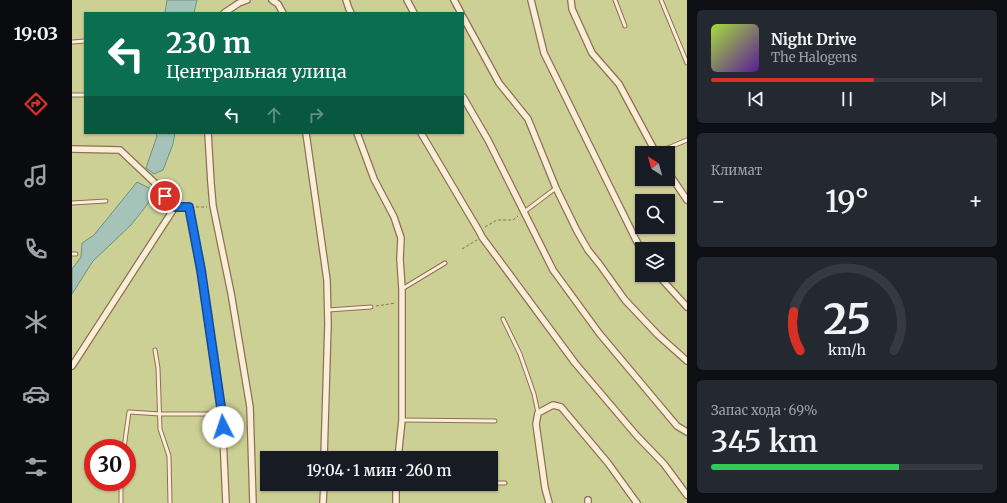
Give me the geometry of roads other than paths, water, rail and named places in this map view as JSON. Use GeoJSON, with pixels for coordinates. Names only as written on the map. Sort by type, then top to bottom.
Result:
{"type":"FeatureCollection","features":[{"type":"Feature","properties":{"kind":"street"},"geometry":{"type":"LineString","coordinates":[[225,12],[239,2],[247,0]]}},
{"type":"Feature","properties":{"kind":"street"},"geometry":{"type":"LineString","coordinates":[[272,0],[278,4],[282,12]]}},
{"type":"Feature","properties":{"kind":"street"},"geometry":{"type":"LineString","coordinates":[[346,0],[350,12]]}},
{"type":"Feature","properties":{"kind":"street"},"geometry":{"type":"LineString","coordinates":[[407,0],[413,12]]}},
{"type":"Feature","properties":{"kind":"street"},"geometry":{"type":"LineString","coordinates":[[454,0],[460,12]]}},
{"type":"Feature","properties":{"kind":"street"},"geometry":{"type":"LineString","coordinates":[[531,0],[544,53],[637,242]]}},
{"type":"Feature","properties":{"kind":"street"},"geometry":{"type":"LineString","coordinates":[[571,0],[572,8],[592,53],[619,84],[652,146]]}},
{"type":"Feature","properties":{"kind":"street"},"geometry":{"type":"LineString","coordinates":[[464,19],[499,83],[528,119],[556,188],[576,231],[588,250],[625,300],[658,335],[687,361]]}},
{"type":"Feature","properties":{"kind":"street"},"geometry":{"type":"LineString","coordinates":[[464,99],[488,140],[553,270],[599,333],[677,426],[687,432]]}},
{"type":"Feature","properties":{"kind":"street"},"geometry":{"type":"LineString","coordinates":[[208,134],[213,206],[231,293],[250,407],[253,503]]}},
{"type":"Feature","properties":{"kind":"street"},"geometry":{"type":"LineString","coordinates":[[306,134],[327,280],[328,324],[324,451]]}},
{"type":"Feature","properties":{"kind":"street"},"geometry":{"type":"LineString","coordinates":[[357,134],[374,179],[394,217],[401,238],[402,420],[399,451]]}},
{"type":"Feature","properties":{"kind":"street"},"geometry":{"type":"LineString","coordinates":[[423,134],[482,237],[575,363],[637,436],[664,464],[687,495]]}},
{"type":"Feature","properties":{"kind":"street"},"geometry":{"type":"LineString","coordinates":[[72,149],[120,150],[156,184],[175,207]]}},
{"type":"Feature","properties":{"kind":"street"},"geometry":{"type":"LineString","coordinates":[[675,182],[687,200]]}},
{"type":"Feature","properties":{"kind":"street"},"geometry":{"type":"LineString","coordinates":[[175,207],[189,207],[201,270],[222,414],[226,503]]}},
{"type":"Feature","properties":{"kind":"street"},"geometry":{"type":"LineString","coordinates":[[72,366],[175,207]]}},
{"type":"Feature","properties":{"kind":"street"},"geometry":{"type":"LineString","coordinates":[[664,282],[687,307]]}},
{"type":"Feature","properties":{"kind":"street"},"geometry":{"type":"LineString","coordinates":[[550,503],[546,488],[536,424],[538,413],[553,405],[561,407],[608,463],[637,503]]}},
{"type":"Feature","properties":{"kind":"street"},"geometry":{"type":"LineString","coordinates":[[323,503],[324,491]]}},
{"type":"Feature","properties":{"kind":"street"},"geometry":{"type":"LineString","coordinates":[[395,491],[396,503]]}},
{"type":"Feature","properties":{"kind":"lane"},"geometry":{"type":"LineString","coordinates":[[615,0],[626,26]]}},
{"type":"Feature","properties":{"kind":"lane"},"geometry":{"type":"LineString","coordinates":[[661,0],[687,64]]}},
{"type":"Feature","properties":{"kind":"lane"},"geometry":{"type":"LineString","coordinates":[[72,42],[84,41]]}},
{"type":"Feature","properties":{"kind":"lane"},"geometry":{"type":"LineString","coordinates":[[72,95],[84,95]]}},
{"type":"Feature","properties":{"kind":"lane"},"geometry":{"type":"LineString","coordinates":[[673,146],[687,140]]}},
{"type":"Feature","properties":{"kind":"lane"},"geometry":{"type":"LineString","coordinates":[[524,212],[556,188]]}},
{"type":"Feature","properties":{"kind":"lane"},"geometry":{"type":"LineString","coordinates":[[72,203],[106,202]]}},
{"type":"Feature","properties":{"kind":"lane"},"geometry":{"type":"LineString","coordinates":[[402,289],[445,263]]}},
{"type":"Feature","properties":{"kind":"lane"},"geometry":{"type":"LineString","coordinates":[[328,310],[371,307]]}},
{"type":"Feature","properties":{"kind":"lane"},"geometry":{"type":"LineString","coordinates":[[503,319],[520,354],[534,394],[538,413]]}},
{"type":"Feature","properties":{"kind":"lane"},"geometry":{"type":"LineString","coordinates":[[155,350],[158,368],[160,429],[169,456],[170,503]]}},
{"type":"Feature","properties":{"kind":"lane"},"geometry":{"type":"LineString","coordinates":[[125,439],[129,412],[160,414],[222,414]]}},
{"type":"Feature","properties":{"kind":"lane"},"geometry":{"type":"LineString","coordinates":[[402,420],[495,421]]}},
{"type":"Feature","properties":{"kind":"lane"},"geometry":{"type":"LineString","coordinates":[[498,482],[505,482]]}},
{"type":"Feature","properties":{"kind":"lane"},"geometry":{"type":"LineString","coordinates":[[121,491],[121,503]]}},
{"type":"Feature","properties":{"kind":"water"},"geometry":{"type":"Polygon","coordinates":[[[167,0],[197,0],[194,12],[165,12],[167,0]]]}},
{"type":"Feature","properties":{"kind":"water"},"geometry":{"type":"Polygon","coordinates":[[[156,134],[175,134],[173,144],[163,170],[154,174],[146,168],[157,136],[156,134]]]}},
{"type":"Feature","properties":{"kind":"water"},"geometry":{"type":"Polygon","coordinates":[[[137,182],[157,192],[131,225],[93,261],[72,294],[72,269],[81,257],[82,243],[94,235],[137,182]]]}}]}
